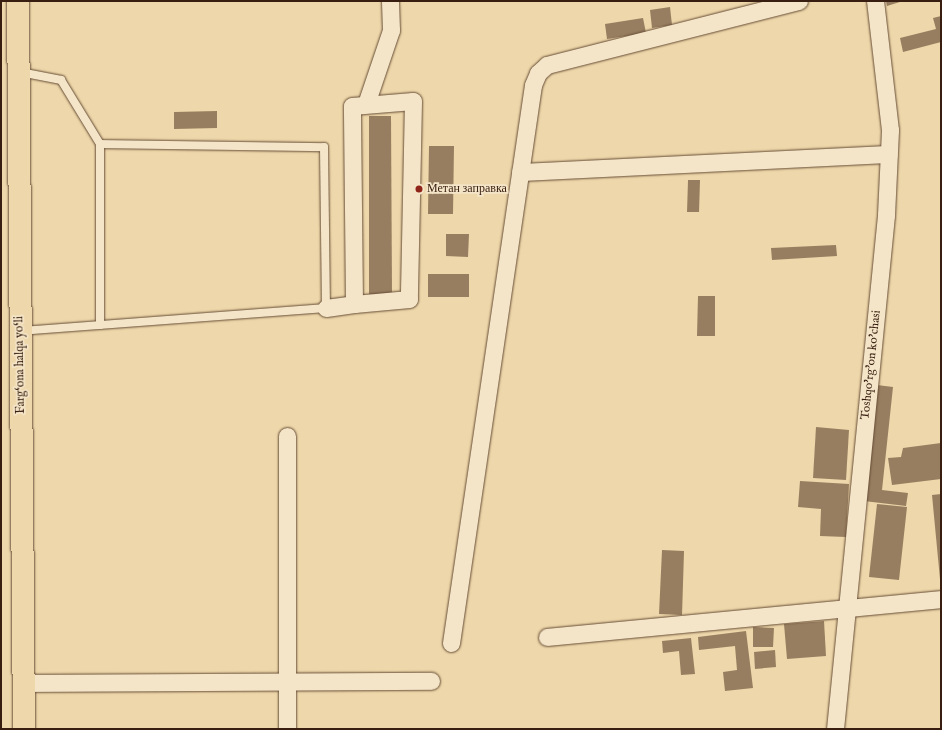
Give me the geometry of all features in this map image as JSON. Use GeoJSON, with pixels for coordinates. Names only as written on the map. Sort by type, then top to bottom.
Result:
{"type":"FeatureCollection","features":[{"type":"Feature","properties":{"kind":"highway","name":"Farg‘ona halqa yo‘li"},"geometry":{"type":"LineString","coordinates":[[18,1],[24,729]]}},
{"type":"Feature","properties":{"kind":"street"},"geometry":{"type":"LineString","coordinates":[[366,104],[391,30],[390,1]]}},
{"type":"Feature","properties":{"kind":"street"},"geometry":{"type":"LineString","coordinates":[[451,643],[533,85],[538,73],[547,65],[799,1]]}},
{"type":"Feature","properties":{"kind":"street","name":"Toshqo'rg'on ko'chasi"},"geometry":{"type":"LineString","coordinates":[[835,729],[889,154],[890,130],[875,1]]}},
{"type":"Feature","properties":{"kind":"street"},"geometry":{"type":"LineString","coordinates":[[326,308],[409,299],[413,101],[352,106],[354,304]]}},
{"type":"Feature","properties":{"kind":"street"},"geometry":{"type":"LineString","coordinates":[[520,172],[889,154]]}},
{"type":"Feature","properties":{"kind":"street"},"geometry":{"type":"LineString","coordinates":[[287,436],[287,729]]}},
{"type":"Feature","properties":{"kind":"street"},"geometry":{"type":"LineString","coordinates":[[547,637],[941,599]]}},
{"type":"Feature","properties":{"kind":"street"},"geometry":{"type":"LineString","coordinates":[[24,683],[431,681]]}},
{"type":"Feature","properties":{"kind":"lane"},"geometry":{"type":"LineString","coordinates":[[18,72],[61,80],[100,144],[100,326]]}},
{"type":"Feature","properties":{"kind":"lane"},"geometry":{"type":"LineString","coordinates":[[20,332],[326,308],[324,147],[100,144]]}},
{"type":"Feature","properties":{"kind":"building"},"geometry":{"type":"Polygon","coordinates":[[[886,1],[903,1],[887,6],[886,1]]]}},
{"type":"Feature","properties":{"kind":"building"},"geometry":{"type":"Polygon","coordinates":[[[670,7],[672,25],[652,28],[650,10],[670,7]]]}},
{"type":"Feature","properties":{"kind":"building"},"geometry":{"type":"Polygon","coordinates":[[[941,16],[941,42],[903,52],[900,38],[936,29],[933,18],[941,16]]]}},
{"type":"Feature","properties":{"kind":"building"},"geometry":{"type":"Polygon","coordinates":[[[643,18],[646,33],[607,39],[605,24],[643,18]]]}},
{"type":"Feature","properties":{"kind":"building"},"geometry":{"type":"Polygon","coordinates":[[[217,111],[217,128],[174,129],[174,112],[217,111]]]}},
{"type":"Feature","properties":{"kind":"building"},"geometry":{"type":"Polygon","coordinates":[[[369,116],[391,116],[392,294],[369,294],[369,116]]]}},
{"type":"Feature","properties":{"kind":"building"},"geometry":{"type":"Polygon","coordinates":[[[429,146],[454,146],[453,214],[428,214],[429,146]]]}},
{"type":"Feature","properties":{"kind":"building"},"geometry":{"type":"Polygon","coordinates":[[[688,180],[700,180],[699,212],[687,212],[688,180]]]}},
{"type":"Feature","properties":{"kind":"building"},"geometry":{"type":"Polygon","coordinates":[[[446,234],[469,234],[468,257],[446,256],[446,234]]]}},
{"type":"Feature","properties":{"kind":"building"},"geometry":{"type":"Polygon","coordinates":[[[836,245],[837,256],[772,260],[771,248],[836,245]]]}},
{"type":"Feature","properties":{"kind":"building"},"geometry":{"type":"Polygon","coordinates":[[[428,274],[469,274],[469,297],[428,297],[428,274]]]}},
{"type":"Feature","properties":{"kind":"building"},"geometry":{"type":"Polygon","coordinates":[[[698,296],[715,296],[715,336],[697,336],[698,296]]]}},
{"type":"Feature","properties":{"kind":"building"},"geometry":{"type":"Polygon","coordinates":[[[877,385],[893,387],[882,490],[908,493],[906,506],[864,501],[877,385]]]}},
{"type":"Feature","properties":{"kind":"building"},"geometry":{"type":"Polygon","coordinates":[[[816,427],[849,430],[846,480],[813,478],[816,427]]]}},
{"type":"Feature","properties":{"kind":"building"},"geometry":{"type":"Polygon","coordinates":[[[941,443],[941,479],[892,485],[888,458],[901,457],[903,448],[941,443]]]}},
{"type":"Feature","properties":{"kind":"building"},"geometry":{"type":"Polygon","coordinates":[[[800,481],[849,484],[846,537],[820,536],[821,509],[798,507],[800,481]]]}},
{"type":"Feature","properties":{"kind":"building"},"geometry":{"type":"Polygon","coordinates":[[[941,494],[941,579],[940,579],[932,495],[941,494]]]}},
{"type":"Feature","properties":{"kind":"building"},"geometry":{"type":"Polygon","coordinates":[[[877,504],[907,507],[899,580],[869,577],[877,504]]]}},
{"type":"Feature","properties":{"kind":"building"},"geometry":{"type":"Polygon","coordinates":[[[662,550],[684,551],[682,615],[659,614],[662,550]]]}},
{"type":"Feature","properties":{"kind":"building"},"geometry":{"type":"Polygon","coordinates":[[[824,621],[826,656],[787,659],[784,624],[824,621]]]}},
{"type":"Feature","properties":{"kind":"building"},"geometry":{"type":"Polygon","coordinates":[[[753,627],[774,628],[773,647],[753,647],[753,627]]]}},
{"type":"Feature","properties":{"kind":"building"},"geometry":{"type":"Polygon","coordinates":[[[746,631],[753,688],[725,691],[723,672],[737,670],[735,646],[699,650],[698,637],[746,631]]]}},
{"type":"Feature","properties":{"kind":"building"},"geometry":{"type":"Polygon","coordinates":[[[691,638],[695,674],[681,675],[679,651],[663,653],[662,641],[691,638]]]}},
{"type":"Feature","properties":{"kind":"building"},"geometry":{"type":"Polygon","coordinates":[[[775,650],[776,667],[755,669],[754,652],[775,650]]]}},
{"type":"Feature","properties":{"kind":"place","name":"Метан заправка"},"geometry":{"type":"Point","coordinates":[419,189]}}]}
